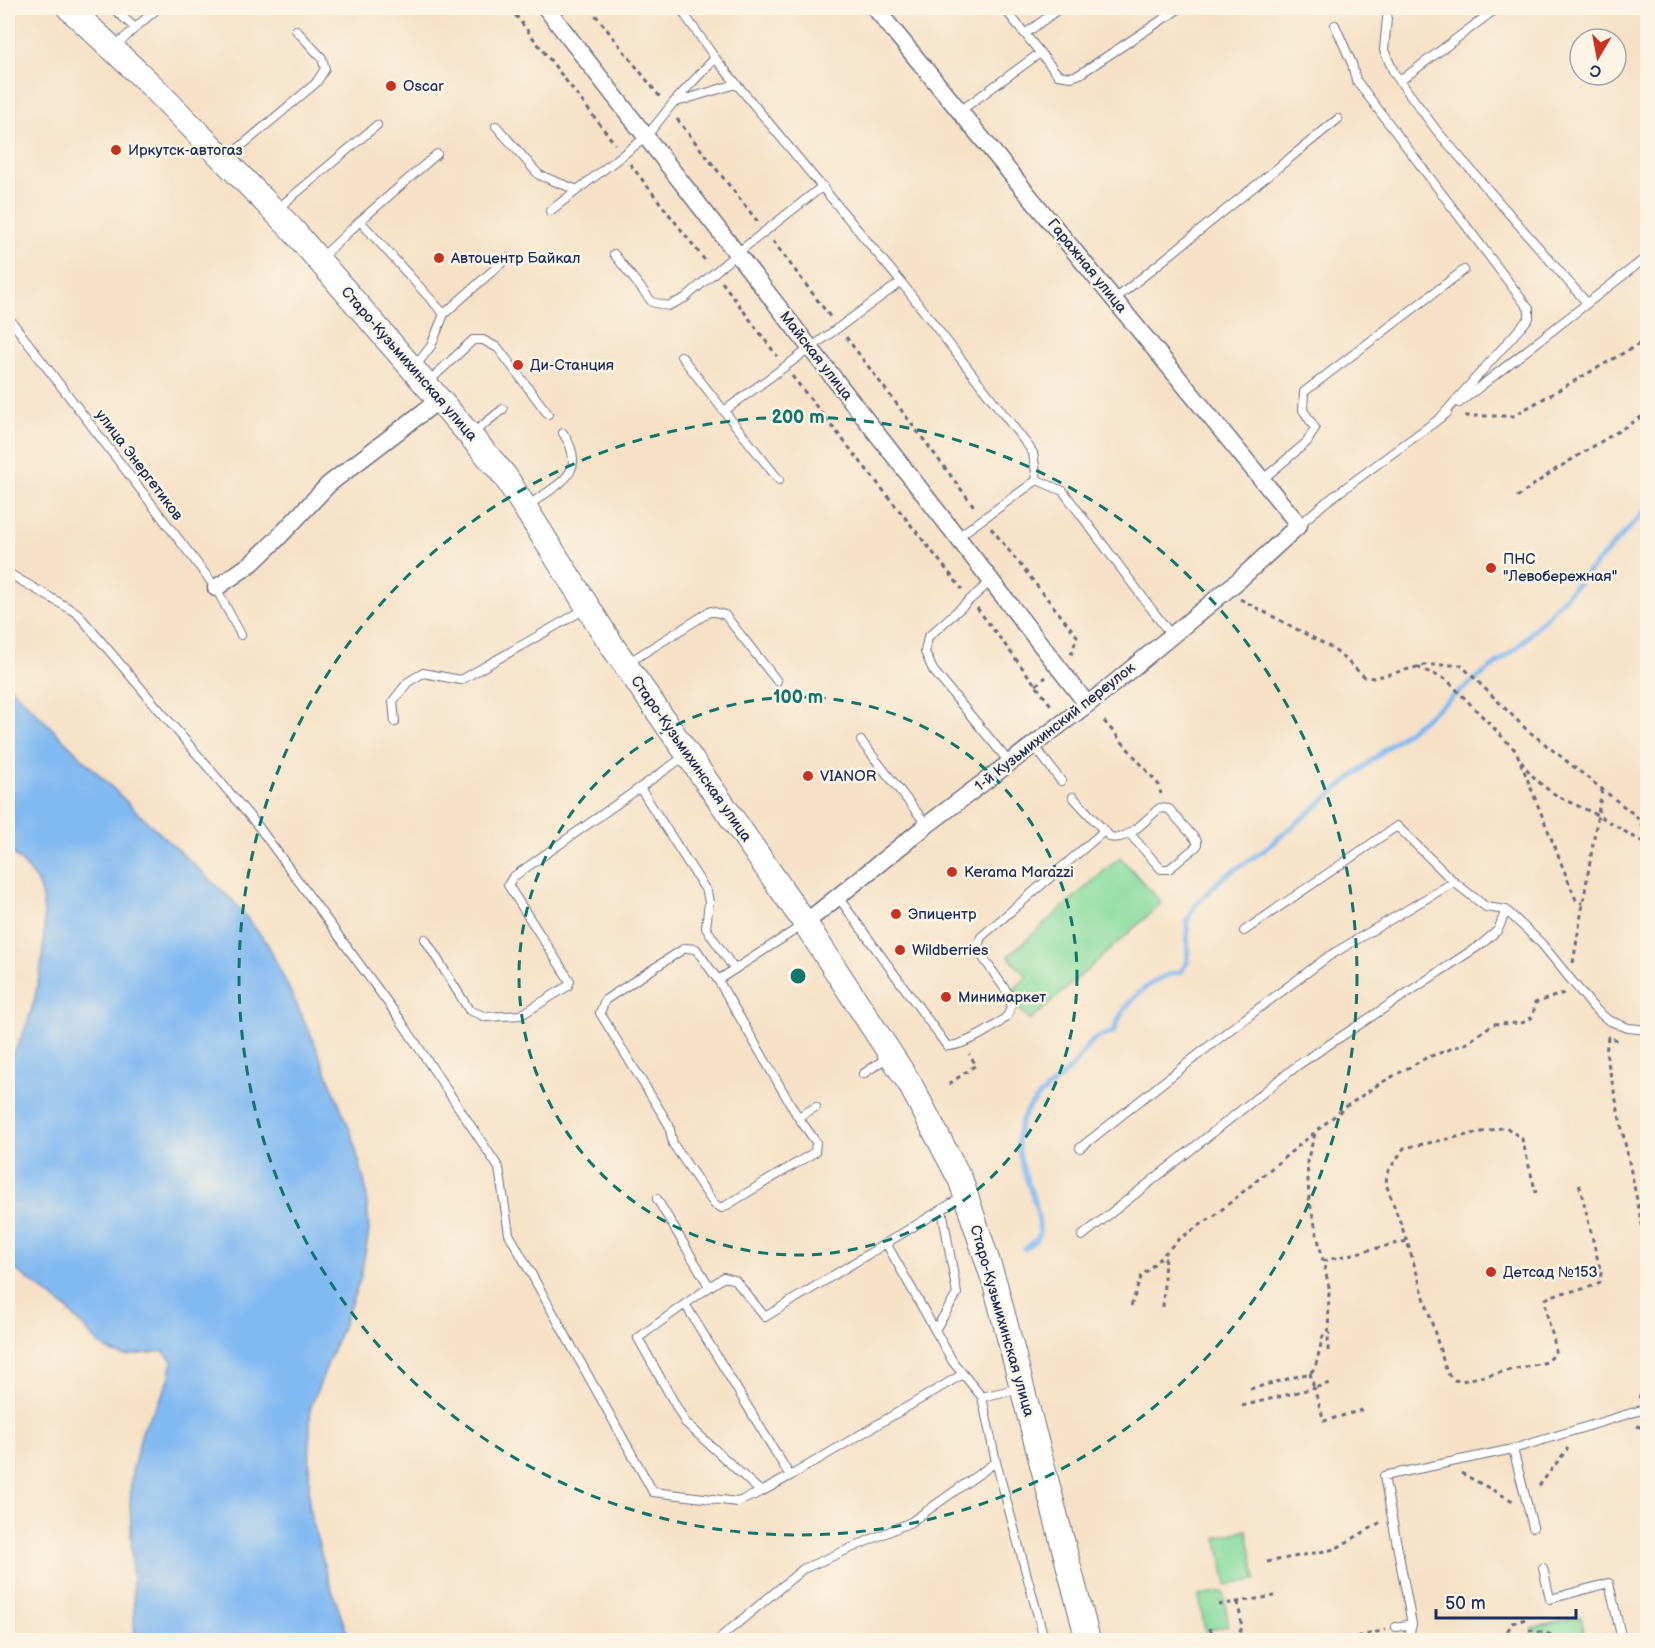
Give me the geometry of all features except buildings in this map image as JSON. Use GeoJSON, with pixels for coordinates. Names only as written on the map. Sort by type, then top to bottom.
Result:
{"type":"FeatureCollection","features":[{"type":"Feature","properties":{"kind":"main road","name":"Старо-Кузьмихинская улица"},"geometry":{"type":"LineString","coordinates":[[69,8],[275,211],[505,476],[588,608],[806,923],[915,1093],[965,1195],[994,1284],[1088,1641]]}},
{"type":"Feature","properties":{"kind":"street","name":"Майская улица"},"geometry":{"type":"LineString","coordinates":[[546,8],[1087,704]]}},
{"type":"Feature","properties":{"kind":"street","name":"Гаражная улица"},"geometry":{"type":"LineString","coordinates":[[875,8],[1299,525]]}},
{"type":"Feature","properties":{"kind":"street"},"geometry":{"type":"LineString","coordinates":[[216,588],[252,563],[275,541],[426,384]]}},
{"type":"Feature","properties":{"kind":"street","name":"1-й Кузьмихинский переулок"},"geometry":{"type":"LineString","coordinates":[[806,923],[927,825],[1087,704],[1239,580],[1299,525]]}},
{"type":"Feature","properties":{"kind":"lane"},"geometry":{"type":"LineString","coordinates":[[113,8],[135,28]]}},
{"type":"Feature","properties":{"kind":"lane"},"geometry":{"type":"LineString","coordinates":[[113,49],[158,8]]}},
{"type":"Feature","properties":{"kind":"lane"},"geometry":{"type":"LineString","coordinates":[[680,8],[715,58],[901,282],[1034,453],[1037,480]]}},
{"type":"Feature","properties":{"kind":"lane"},"geometry":{"type":"LineString","coordinates":[[1009,8],[1009,14],[1058,75],[1071,77],[1080,74],[1180,8]]}},
{"type":"Feature","properties":{"kind":"lane"},"geometry":{"type":"LineString","coordinates":[[1025,34],[1060,8]]}},
{"type":"Feature","properties":{"kind":"lane"},"geometry":{"type":"LineString","coordinates":[[1388,8],[1384,50],[1400,81],[1437,131],[1587,303]]}},
{"type":"Feature","properties":{"kind":"lane"},"geometry":{"type":"LineString","coordinates":[[1400,81],[1497,8]]}},
{"type":"Feature","properties":{"kind":"lane"},"geometry":{"type":"LineString","coordinates":[[1335,25],[1352,64],[1356,80],[1529,309],[1529,318],[1442,416]]}},
{"type":"Feature","properties":{"kind":"lane"},"geometry":{"type":"LineString","coordinates":[[224,160],[316,83],[325,69],[322,58],[296,30]]}},
{"type":"Feature","properties":{"kind":"lane"},"geometry":{"type":"LineString","coordinates":[[960,111],[1040,53]]}},
{"type":"Feature","properties":{"kind":"lane"},"geometry":{"type":"LineString","coordinates":[[550,211],[646,137],[673,103],[715,58]]}},
{"type":"Feature","properties":{"kind":"lane"},"geometry":{"type":"LineString","coordinates":[[673,103],[736,84]]}},
{"type":"Feature","properties":{"kind":"lane"},"geometry":{"type":"LineString","coordinates":[[1114,300],[1338,119]]}},
{"type":"Feature","properties":{"kind":"lane"},"geometry":{"type":"LineString","coordinates":[[275,211],[377,125]]}},
{"type":"Feature","properties":{"kind":"lane"},"geometry":{"type":"LineString","coordinates":[[496,126],[539,175],[577,190]]}},
{"type":"Feature","properties":{"kind":"lane"},"geometry":{"type":"LineString","coordinates":[[319,260],[437,154]]}},
{"type":"Feature","properties":{"kind":"lane"},"geometry":{"type":"LineString","coordinates":[[614,254],[652,302],[668,306],[685,298],[736,254],[823,186]]}},
{"type":"Feature","properties":{"kind":"lane"},"geometry":{"type":"LineString","coordinates":[[360,221],[444,314]]}},
{"type":"Feature","properties":{"kind":"lane"},"geometry":{"type":"LineString","coordinates":[[1299,525],[1647,256]]}},
{"type":"Feature","properties":{"kind":"lane"},"geometry":{"type":"LineString","coordinates":[[426,384],[431,346],[444,314],[507,258]]}},
{"type":"Feature","properties":{"kind":"lane"},"geometry":{"type":"LineString","coordinates":[[1262,480],[1306,442],[1315,428],[1303,410],[1304,392],[1464,270]]}},
{"type":"Feature","properties":{"kind":"lane"},"geometry":{"type":"LineString","coordinates":[[724,411],[809,347],[832,335],[901,282]]}},
{"type":"Feature","properties":{"kind":"lane","name":"улица Энергетиков"},"geometry":{"type":"LineString","coordinates":[[8,317],[216,588],[241,635]]}},
{"type":"Feature","properties":{"kind":"lane"},"geometry":{"type":"LineString","coordinates":[[426,384],[473,340],[483,340],[498,348],[526,391],[548,414]]}},
{"type":"Feature","properties":{"kind":"lane"},"geometry":{"type":"LineString","coordinates":[[681,356],[779,480]]}},
{"type":"Feature","properties":{"kind":"lane"},"geometry":{"type":"LineString","coordinates":[[470,435],[503,409]]}},
{"type":"Feature","properties":{"kind":"lane"},"geometry":{"type":"LineString","coordinates":[[525,508],[568,475],[574,466],[575,457],[562,433]]}},
{"type":"Feature","properties":{"kind":"lane"},"geometry":{"type":"LineString","coordinates":[[958,536],[1037,480]]}},
{"type":"Feature","properties":{"kind":"lane"},"geometry":{"type":"LineString","coordinates":[[1037,480],[1063,491],[1172,635]]}},
{"type":"Feature","properties":{"kind":"lane"},"geometry":{"type":"LineString","coordinates":[[8,573],[77,613],[258,826],[399,1018],[499,1168],[509,1234],[653,1492],[738,1502],[790,1476],[963,1374]]}},
{"type":"Feature","properties":{"kind":"lane"},"geometry":{"type":"LineString","coordinates":[[992,581],[928,637],[925,652],[933,670],[1009,762]]}},
{"type":"Feature","properties":{"kind":"lane"},"geometry":{"type":"LineString","coordinates":[[395,722],[393,701],[408,682],[423,674],[461,680],[588,608]]}},
{"type":"Feature","properties":{"kind":"lane"},"geometry":{"type":"LineString","coordinates":[[626,665],[711,611],[725,615],[777,681]]}},
{"type":"Feature","properties":{"kind":"lane"},"geometry":{"type":"LineString","coordinates":[[861,741],[927,825]]}},
{"type":"Feature","properties":{"kind":"lane"},"geometry":{"type":"LineString","coordinates":[[1033,744],[1061,782]]}},
{"type":"Feature","properties":{"kind":"lane"},"geometry":{"type":"LineString","coordinates":[[424,939],[469,1010],[486,1017],[521,1015],[568,986],[570,981],[508,885],[513,877],[688,754]]}},
{"type":"Feature","properties":{"kind":"lane"},"geometry":{"type":"LineString","coordinates":[[640,788],[707,892],[709,902],[706,928],[734,969]]}},
{"type":"Feature","properties":{"kind":"lane"},"geometry":{"type":"LineString","coordinates":[[1073,796],[1110,837],[1117,839],[1130,834],[1160,808],[1169,809],[1197,841],[1197,846],[1169,869],[1161,869],[1130,834]]}},
{"type":"Feature","properties":{"kind":"lane"},"geometry":{"type":"LineString","coordinates":[[1245,931],[1396,826],[1454,882],[1486,907],[1506,910],[1540,943],[1577,988],[1608,1020],[1628,1028],[1647,1030]]}},
{"type":"Feature","properties":{"kind":"lane"},"geometry":{"type":"LineString","coordinates":[[838,897],[947,1046],[958,1047],[1006,1017],[1011,1008],[1012,999],[977,949],[981,937],[1104,831]]}},
{"type":"Feature","properties":{"kind":"lane"},"geometry":{"type":"LineString","coordinates":[[1080,1148],[1329,956],[1454,882]]}},
{"type":"Feature","properties":{"kind":"lane"},"geometry":{"type":"LineString","coordinates":[[1082,1236],[1299,1065],[1483,943],[1498,930],[1506,910]]}},
{"type":"Feature","properties":{"kind":"lane"},"geometry":{"type":"LineString","coordinates":[[718,980],[806,923]]}},
{"type":"Feature","properties":{"kind":"lane"},"geometry":{"type":"LineString","coordinates":[[685,948],[696,949],[718,980],[798,1117],[816,1142],[815,1152],[722,1208],[714,1204],[673,1144],[669,1125],[600,1013],[605,1000],[685,948]]}},
{"type":"Feature","properties":{"kind":"lane"},"geometry":{"type":"LineString","coordinates":[[863,1074],[891,1055]]}},
{"type":"Feature","properties":{"kind":"lane"},"geometry":{"type":"LineString","coordinates":[[798,1117],[816,1107]]}},
{"type":"Feature","properties":{"kind":"lane"},"geometry":{"type":"LineString","coordinates":[[761,1492],[685,1422],[638,1338],[724,1277],[735,1280],[765,1317],[965,1195]]}},
{"type":"Feature","properties":{"kind":"lane"},"geometry":{"type":"LineString","coordinates":[[657,1199],[709,1286]]}},
{"type":"Feature","properties":{"kind":"lane"},"geometry":{"type":"LineString","coordinates":[[935,1330],[957,1294],[942,1209]]}},
{"type":"Feature","properties":{"kind":"lane"},"geometry":{"type":"LineString","coordinates":[[886,1242],[935,1330],[963,1374],[982,1397],[996,1462],[1042,1631]]}},
{"type":"Feature","properties":{"kind":"lane"},"geometry":{"type":"LineString","coordinates":[[685,1304],[790,1476]]}},
{"type":"Feature","properties":{"kind":"lane"},"geometry":{"type":"LineString","coordinates":[[982,1397],[1020,1388]]}},
{"type":"Feature","properties":{"kind":"lane"},"geometry":{"type":"LineString","coordinates":[[1408,1641],[1412,1624],[1384,1476],[1513,1449],[1647,1408]]}},
{"type":"Feature","properties":{"kind":"lane"},"geometry":{"type":"LineString","coordinates":[[1513,1449],[1533,1527]]}},
{"type":"Feature","properties":{"kind":"lane"},"geometry":{"type":"LineString","coordinates":[[723,1641],[722,1636],[803,1569],[911,1522],[996,1462]]}},
{"type":"Feature","properties":{"kind":"lane"},"geometry":{"type":"LineString","coordinates":[[1543,1568],[1550,1599],[1609,1583],[1622,1641]]}},
{"type":"Feature","properties":{"kind":"lane"},"geometry":{"type":"LineString","coordinates":[[1396,1627],[1412,1624]]}},
{"type":"Feature","properties":{"kind":"path"},"geometry":{"type":"LineString","coordinates":[[1442,416],[1513,416],[1647,339]]}},
{"type":"Feature","properties":{"kind":"path"},"geometry":{"type":"LineString","coordinates":[[1517,497],[1553,471],[1647,413]]}},
{"type":"Feature","properties":{"kind":"path"},"geometry":{"type":"LineString","coordinates":[[1235,597],[1332,648],[1365,677],[1374,678],[1417,667],[1461,665],[1526,729],[1636,816],[1647,835]]}},
{"type":"Feature","properties":{"kind":"path"},"geometry":{"type":"LineString","coordinates":[[1417,667],[1450,684],[1516,751],[1576,900],[1583,904]]}},
{"type":"Feature","properties":{"kind":"path"},"geometry":{"type":"LineString","coordinates":[[1104,720],[1159,785],[1160,808]]}},
{"type":"Feature","properties":{"kind":"path"},"geometry":{"type":"LineString","coordinates":[[1518,757],[1534,779],[1557,797],[1598,816],[1647,844]]}},
{"type":"Feature","properties":{"kind":"path"},"geometry":{"type":"LineString","coordinates":[[1572,968],[1602,790]]}},
{"type":"Feature","properties":{"kind":"path"},"geometry":{"type":"LineString","coordinates":[[1131,1306],[1141,1277],[1165,1253],[1344,1108],[1379,1084],[1426,1058],[1467,1043],[1493,1024],[1522,1023],[1533,1017],[1535,1003],[1577,988]]}},
{"type":"Feature","properties":{"kind":"path"},"geometry":{"type":"LineString","coordinates":[[1626,1042],[1608,1037],[1606,1053],[1647,1252]]}},
{"type":"Feature","properties":{"kind":"path"},"geometry":{"type":"LineString","coordinates":[[949,1084],[976,1065]]}},
{"type":"Feature","properties":{"kind":"path"},"geometry":{"type":"LineString","coordinates":[[1536,1193],[1522,1139],[1506,1127],[1404,1148],[1386,1173],[1386,1184],[1407,1240],[1447,1373],[1454,1380],[1462,1381],[1547,1362],[1555,1354],[1556,1345],[1545,1311],[1546,1299],[1552,1295],[1590,1288],[1600,1282],[1601,1273],[1578,1183]]}},
{"type":"Feature","properties":{"kind":"path"},"geometry":{"type":"LineString","coordinates":[[1316,1132],[1307,1161],[1309,1199],[1329,1287],[1328,1354]]}},
{"type":"Feature","properties":{"kind":"path"},"geometry":{"type":"LineString","coordinates":[[1323,1260],[1407,1240]]}},
{"type":"Feature","properties":{"kind":"path"},"geometry":{"type":"LineString","coordinates":[[1163,1307],[1165,1253]]}},
{"type":"Feature","properties":{"kind":"path"},"geometry":{"type":"LineString","coordinates":[[1250,1389],[1310,1373],[1315,1368],[1323,1336],[1330,1332]]}},
{"type":"Feature","properties":{"kind":"path"},"geometry":{"type":"LineString","coordinates":[[1310,1373],[1324,1421],[1362,1410]]}},
{"type":"Feature","properties":{"kind":"path"},"geometry":{"type":"LineString","coordinates":[[1242,1406],[1333,1382]]}},
{"type":"Feature","properties":{"kind":"path"},"geometry":{"type":"LineString","coordinates":[[1539,1486],[1578,1430]]}},
{"type":"Feature","properties":{"kind":"path"},"geometry":{"type":"LineString","coordinates":[[1442,1463],[1528,1508]]}},
{"type":"Feature","properties":{"kind":"path"},"geometry":{"type":"LineString","coordinates":[[1267,1562],[1335,1549],[1390,1516]]}},
{"type":"Feature","properties":{"kind":"path"},"geometry":{"type":"LineString","coordinates":[[1218,1605],[1275,1596]]}},
{"type":"Feature","properties":{"kind":"path"},"geometry":{"type":"LineString","coordinates":[[1235,1641],[1242,1628],[1238,1602]]}},
{"type":"Feature","properties":{"kind":"path"},"geometry":{"type":"LineString","coordinates":[[1508,1641],[1508,1630],[1512,1623],[1526,1619]]}},
{"type":"Feature","properties":{"kind":"path"},"geometry":{"type":"LineString","coordinates":[[1350,1639],[1396,1627]]}},
{"type":"Feature","properties":{"kind":"path"},"geometry":{"type":"LineString","coordinates":[[1210,1628],[1214,1641]]}},
{"type":"Feature","properties":{"kind":"path"},"geometry":{"type":"LineString","coordinates":[[1529,1630],[1554,1635]]}},
{"type":"Feature","properties":{"kind":"green space"},"geometry":{"type":"Polygon","coordinates":[[[1120,857],[1162,903],[1030,1021],[1018,1008],[1025,1001],[1014,989],[1027,977],[1008,956],[1120,857]]]}},
{"type":"Feature","properties":{"kind":"green space"},"geometry":{"type":"Polygon","coordinates":[[[1247,1530],[1256,1580],[1227,1585],[1217,1537],[1247,1530]]]}},
{"type":"Feature","properties":{"kind":"green space"},"geometry":{"type":"Polygon","coordinates":[[[1223,1592],[1229,1626],[1205,1631],[1199,1596],[1223,1592]]]}},
{"type":"Feature","properties":{"kind":"green space"},"geometry":{"type":"Polygon","coordinates":[[[1581,1617],[1586,1640],[1535,1640],[1532,1628],[1581,1617]]]}},
{"type":"Feature","properties":{"kind":"water"},"geometry":{"type":"Polygon","coordinates":[[[8,685],[136,811],[233,901],[267,943],[312,1037],[352,1135],[366,1188],[369,1232],[360,1280],[310,1409],[309,1508],[327,1576],[346,1630],[353,1640],[135,1640],[130,1502],[132,1472],[143,1428],[163,1394],[170,1376],[172,1360],[163,1351],[125,1356],[114,1353],[99,1344],[66,1308],[8,1264],[8,1060],[18,1045],[34,1002],[43,951],[44,927],[39,887],[33,876],[8,848],[8,685]]]}},
{"type":"Feature","properties":{"kind":"waterway"},"geometry":{"type":"LineString","coordinates":[[1025,1249],[1039,1237],[1039,1222],[1019,1149],[1018,1135],[1022,1120],[1031,1105],[1077,1062],[1087,1046],[1096,1039],[1114,1032],[1123,1012],[1139,993],[1160,979],[1181,972],[1188,961],[1187,922],[1195,906],[1222,878],[1263,851],[1395,741],[1517,648],[1648,508]]}},
{"type":"Feature","properties":{"kind":"place","name":"Oscar"},"geometry":{"type":"Point","coordinates":[391,86]}},
{"type":"Feature","properties":{"kind":"place","name":"Иркутск-автогаз"},"geometry":{"type":"Point","coordinates":[116,150]}},
{"type":"Feature","properties":{"kind":"place","name":"Автоцентр Байкал"},"geometry":{"type":"Point","coordinates":[439,258]}},
{"type":"Feature","properties":{"kind":"place","name":"Ди-Станция"},"geometry":{"type":"Point","coordinates":[518,365]}},
{"type":"Feature","properties":{"kind":"place","name":"ПНС \"Левобережная\""},"geometry":{"type":"Point","coordinates":[1491,568]}},
{"type":"Feature","properties":{"kind":"place","name":"VIANOR"},"geometry":{"type":"Point","coordinates":[808,776]}},
{"type":"Feature","properties":{"kind":"place","name":"Kerama Marazzi"},"geometry":{"type":"Point","coordinates":[952,872]}},
{"type":"Feature","properties":{"kind":"place","name":"Эпицентр"},"geometry":{"type":"Point","coordinates":[896,914]}},
{"type":"Feature","properties":{"kind":"place","name":"Wildberries"},"geometry":{"type":"Point","coordinates":[900,950]}},
{"type":"Feature","properties":{"kind":"place","name":"Минимаркет"},"geometry":{"type":"Point","coordinates":[946,997]}},
{"type":"Feature","properties":{"kind":"place","name":"Детсад №153"},"geometry":{"type":"Point","coordinates":[1491,1272]}}]}
